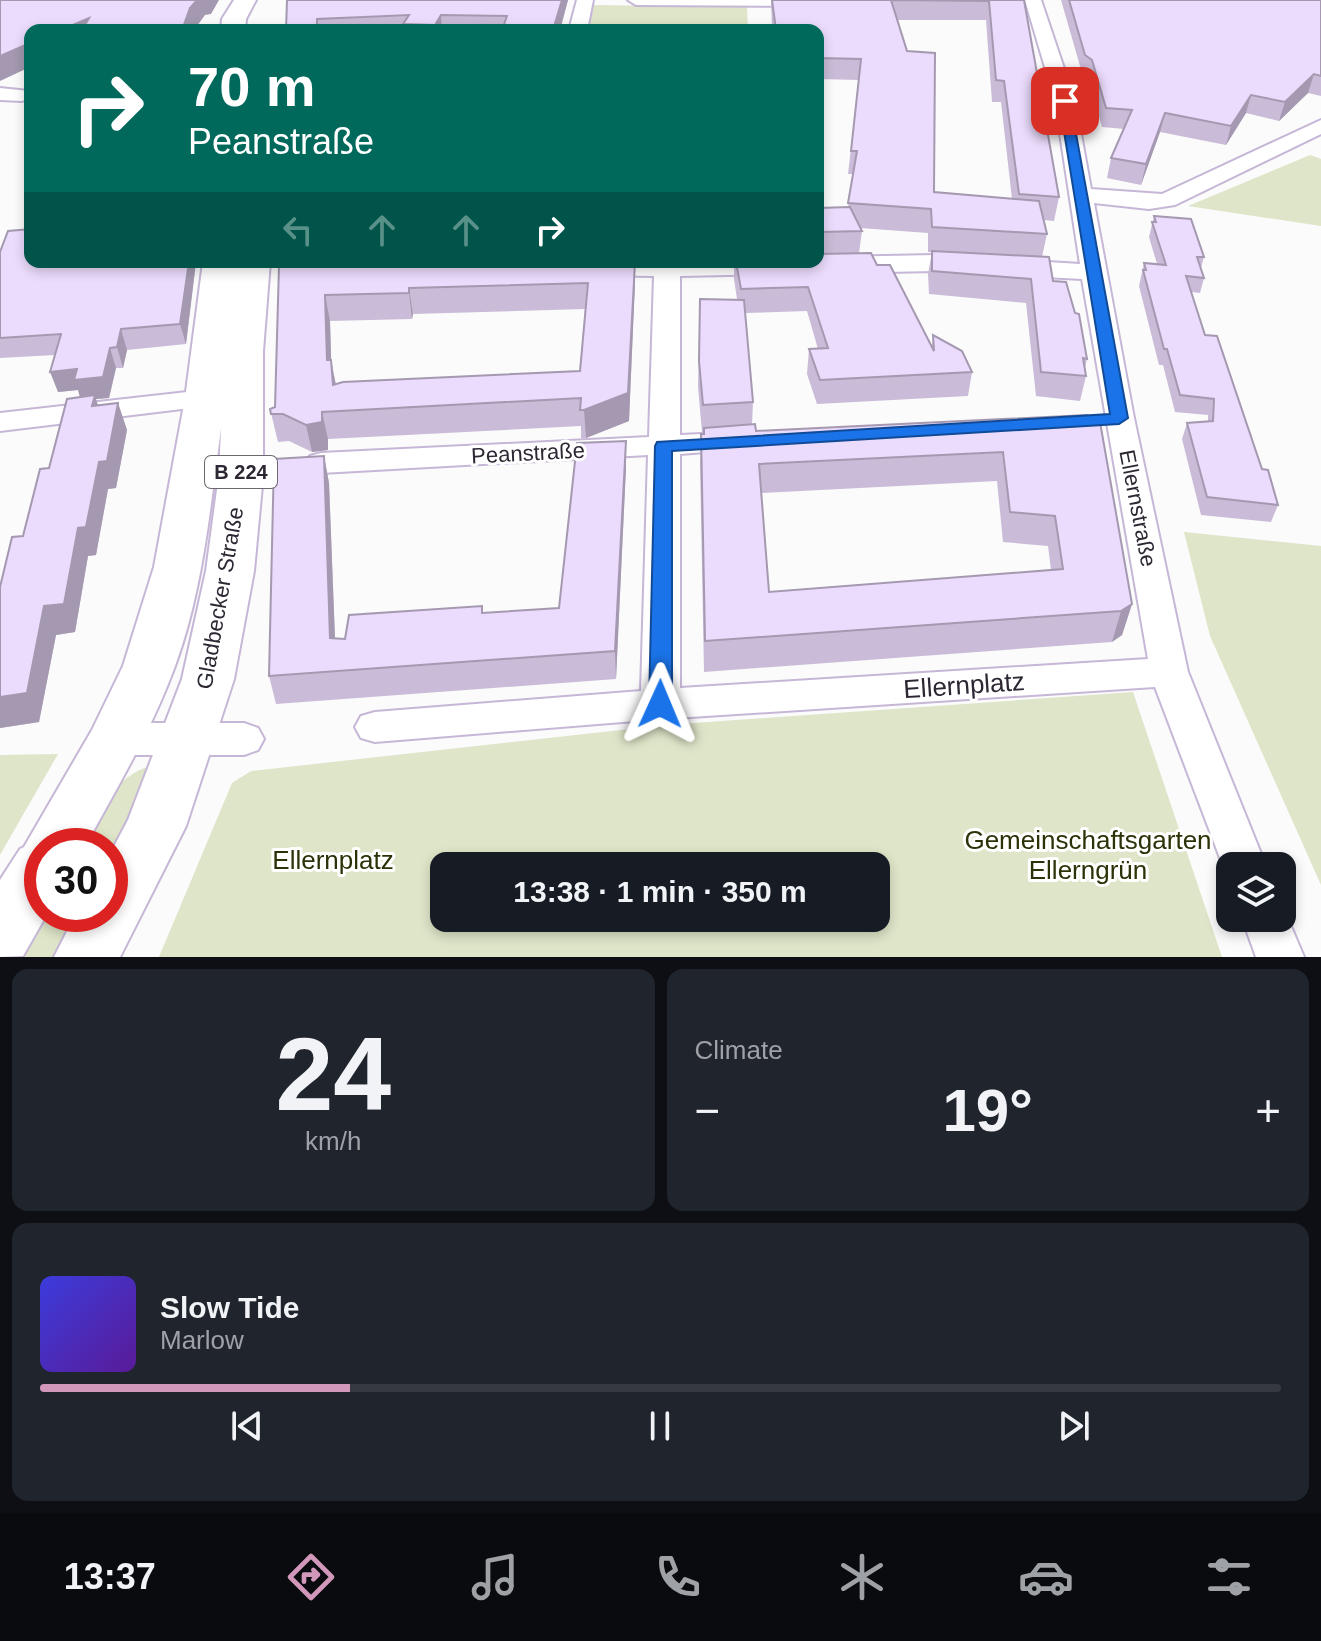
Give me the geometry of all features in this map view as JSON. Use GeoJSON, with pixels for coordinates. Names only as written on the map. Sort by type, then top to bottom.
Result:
{"type":"FeatureCollection","features":[{"type":"Feature","properties":{"kind":"main road"},"geometry":{"type":"LineString","coordinates":[[234,24],[245,0]]}},
{"type":"Feature","properties":{"kind":"main road","name":"Gladbecker Straße"},"geometry":{"type":"LineString","coordinates":[[64,828],[115,739],[149,666],[178,567],[205,399],[250,271]]}},
{"type":"Feature","properties":{"kind":"main road","name":"Gladbecker Straße"},"geometry":{"type":"LineString","coordinates":[[87,957],[156,826],[208,679],[230,571],[241,475],[244,351],[250,271]]}},
{"type":"Feature","properties":{"kind":"main road"},"geometry":{"type":"LineString","coordinates":[[0,936],[24,897]]}},
{"type":"Feature","properties":{"kind":"street"},"geometry":{"type":"LineString","coordinates":[[579,24],[585,0]]}},
{"type":"Feature","properties":{"kind":"street"},"geometry":{"type":"LineString","coordinates":[[636,0],[755,10],[831,1]]}},
{"type":"Feature","properties":{"kind":"street"},"geometry":{"type":"LineString","coordinates":[[1013,0],[1024,0]]}},
{"type":"Feature","properties":{"kind":"street","name":"Ellernstraße"},"geometry":{"type":"LineString","coordinates":[[1033,0],[1065,101],[1095,272],[1108,419],[1169,672],[1239,852]]}},
{"type":"Feature","properties":{"kind":"street"},"geometry":{"type":"LineString","coordinates":[[0,94],[22,95]]}},
{"type":"Feature","properties":{"kind":"street"},"geometry":{"type":"LineString","coordinates":[[1080,195],[1149,202],[1167,200],[1321,126]]}},
{"type":"Feature","properties":{"kind":"street"},"geometry":{"type":"LineString","coordinates":[[824,265],[935,263],[1095,272]]}},
{"type":"Feature","properties":{"kind":"street"},"geometry":{"type":"LineString","coordinates":[[564,271],[616,268]]}},
{"type":"Feature","properties":{"kind":"street"},"geometry":{"type":"LineString","coordinates":[[660,704],[667,268]]}},
{"type":"Feature","properties":{"kind":"street"},"geometry":{"type":"LineString","coordinates":[[0,422],[205,399]]}},
{"type":"Feature","properties":{"kind":"street","name":"Peanstraße"},"geometry":{"type":"LineString","coordinates":[[321,463],[773,439]]}},
{"type":"Feature","properties":{"kind":"street","name":"Ellernplatz"},"geometry":{"type":"LineString","coordinates":[[375,727],[660,704],[1169,672]]}},
{"type":"Feature","properties":{"kind":"street"},"geometry":{"type":"LineString","coordinates":[[115,739],[244,739]]}},
{"type":"Feature","properties":{"kind":"street"},"geometry":{"type":"LineString","coordinates":[[1270,932],[1280,957]]}},
{"type":"Feature","properties":{"kind":"green space"},"geometry":{"type":"Polygon","coordinates":[[[591,5],[747,7],[748,24],[586,24],[591,5]]]}},
{"type":"Feature","properties":{"kind":"green space"},"geometry":{"type":"Polygon","coordinates":[[[1310,155],[1321,159],[1321,226],[1188,206],[1310,155]]]}},
{"type":"Feature","properties":{"kind":"green space"},"geometry":{"type":"Polygon","coordinates":[[[1184,532],[1321,546],[1321,885],[1210,636],[1184,532]]]}},
{"type":"Feature","properties":{"kind":"green space","name":"Ellernplatz"},"geometry":{"type":"Polygon","coordinates":[[[1133,692],[1222,957],[159,957],[232,783],[251,771],[666,725],[1133,692]]]}},
{"type":"Feature","properties":{"kind":"green space"},"geometry":{"type":"Polygon","coordinates":[[[58,754],[0,855],[0,755],[58,754]]]}},
{"type":"Feature","properties":{"kind":"green space"},"geometry":{"type":"Polygon","coordinates":[[[154,765],[126,828],[89,828],[108,797],[140,770],[154,765]]]}},
{"type":"Feature","properties":{"kind":"green space"},"geometry":{"type":"Polygon","coordinates":[[[32,932],[72,932],[57,957],[18,957],[32,932]]]}},
{"type":"Feature","properties":{"kind":"building"},"geometry":{"type":"Polygon","coordinates":[[[0,0],[197,0],[190,8],[184,24],[86,24],[89,18],[75,24],[24,24],[24,46],[0,56],[0,0]]]}},
{"type":"Feature","properties":{"kind":"building"},"geometry":{"type":"Polygon","coordinates":[[[287,0],[562,0],[555,24],[504,24],[507,16],[441,15],[436,24],[403,24],[409,15],[317,19],[317,24],[286,24],[287,0]]]}},
{"type":"Feature","properties":{"kind":"building"},"geometry":{"type":"Polygon","coordinates":[[[772,0],[891,0],[907,51],[935,53],[934,192],[1039,201],[1047,234],[932,227],[931,209],[848,203],[857,151],[851,151],[861,59],[824,58],[824,24],[775,24],[772,0]]]}},
{"type":"Feature","properties":{"kind":"building"},"geometry":{"type":"Polygon","coordinates":[[[891,0],[1024,0],[1059,197],[1019,194],[1004,81],[996,80],[989,1],[891,0]]]}},
{"type":"Feature","properties":{"kind":"building"},"geometry":{"type":"Polygon","coordinates":[[[1069,0],[1321,0],[1321,76],[1314,74],[1285,102],[1251,95],[1231,126],[1165,113],[1146,164],[1111,158],[1132,110],[1106,108],[1092,60],[1085,55],[1069,0]]]}},
{"type":"Feature","properties":{"kind":"building"},"geometry":{"type":"Polygon","coordinates":[[[850,207],[862,231],[824,232],[824,208],[850,207]]]}},
{"type":"Feature","properties":{"kind":"building"},"geometry":{"type":"Polygon","coordinates":[[[1154,216],[1191,219],[1204,257],[1197,257],[1204,278],[1186,276],[1205,335],[1217,336],[1262,469],[1268,470],[1278,505],[1207,497],[1187,423],[1213,421],[1214,399],[1180,395],[1167,349],[1164,349],[1143,270],[1146,270],[1144,263],[1166,265],[1152,222],[1156,222],[1154,216]]]}},
{"type":"Feature","properties":{"kind":"building"},"geometry":{"type":"Polygon","coordinates":[[[24,230],[24,268],[188,268],[180,324],[121,329],[117,347],[110,348],[103,377],[74,380],[77,369],[50,372],[61,334],[0,338],[0,252],[8,231],[24,230]]]}},
{"type":"Feature","properties":{"kind":"building"},"geometry":{"type":"Polygon","coordinates":[[[932,251],[1049,257],[1053,281],[1066,282],[1075,313],[1079,314],[1087,359],[1083,358],[1086,376],[1041,372],[1031,279],[932,271],[932,251]]]}},
{"type":"Feature","properties":{"kind":"building"},"geometry":{"type":"Polygon","coordinates":[[[871,253],[877,265],[890,265],[934,351],[933,335],[962,351],[972,372],[820,380],[809,349],[828,348],[808,287],[741,289],[737,268],[824,268],[824,254],[871,253]]]}},
{"type":"Feature","properties":{"kind":"building"},"geometry":{"type":"Polygon","coordinates":[[[279,268],[635,268],[628,393],[584,410],[580,410],[581,398],[322,412],[322,422],[306,425],[283,414],[271,414],[270,409],[275,407],[279,268]],[[588,283],[409,288],[409,293],[325,295],[327,360],[331,360],[333,385],[343,382],[580,371],[588,283]]]}},
{"type":"Feature","properties":{"kind":"building"},"geometry":{"type":"Polygon","coordinates":[[[700,299],[744,300],[753,402],[703,405],[699,361],[700,299]]]}},
{"type":"Feature","properties":{"kind":"building"},"geometry":{"type":"Polygon","coordinates":[[[95,395],[92,406],[118,403],[107,461],[99,462],[86,527],[78,528],[64,604],[44,606],[27,693],[0,697],[0,587],[12,537],[23,536],[40,469],[49,468],[67,399],[95,395]]]}},
{"type":"Feature","properties":{"kind":"building"},"geometry":{"type":"Polygon","coordinates":[[[1087,415],[1100,422],[1132,604],[1121,611],[705,641],[701,434],[704,434],[704,428],[755,424],[756,431],[1087,415]],[[1003,452],[759,464],[769,592],[1063,569],[1055,516],[1010,512],[1003,452]]]}},
{"type":"Feature","properties":{"kind":"building"},"geometry":{"type":"Polygon","coordinates":[[[626,441],[615,651],[269,676],[274,459],[324,456],[330,638],[345,639],[349,615],[482,606],[482,613],[559,608],[577,443],[626,441]]]}},
{"type":"Feature","properties":{"kind":"route"},"geometry":{"type":"LineString","coordinates":[[660,704],[663,446],[1119,418],[1065,101]]}},
{"type":"Feature","properties":{"kind":"park label","name":"Gemeinschaftsgarten Ellerngrün"},"geometry":{"type":"Point","coordinates":[1088,855]}}]}
